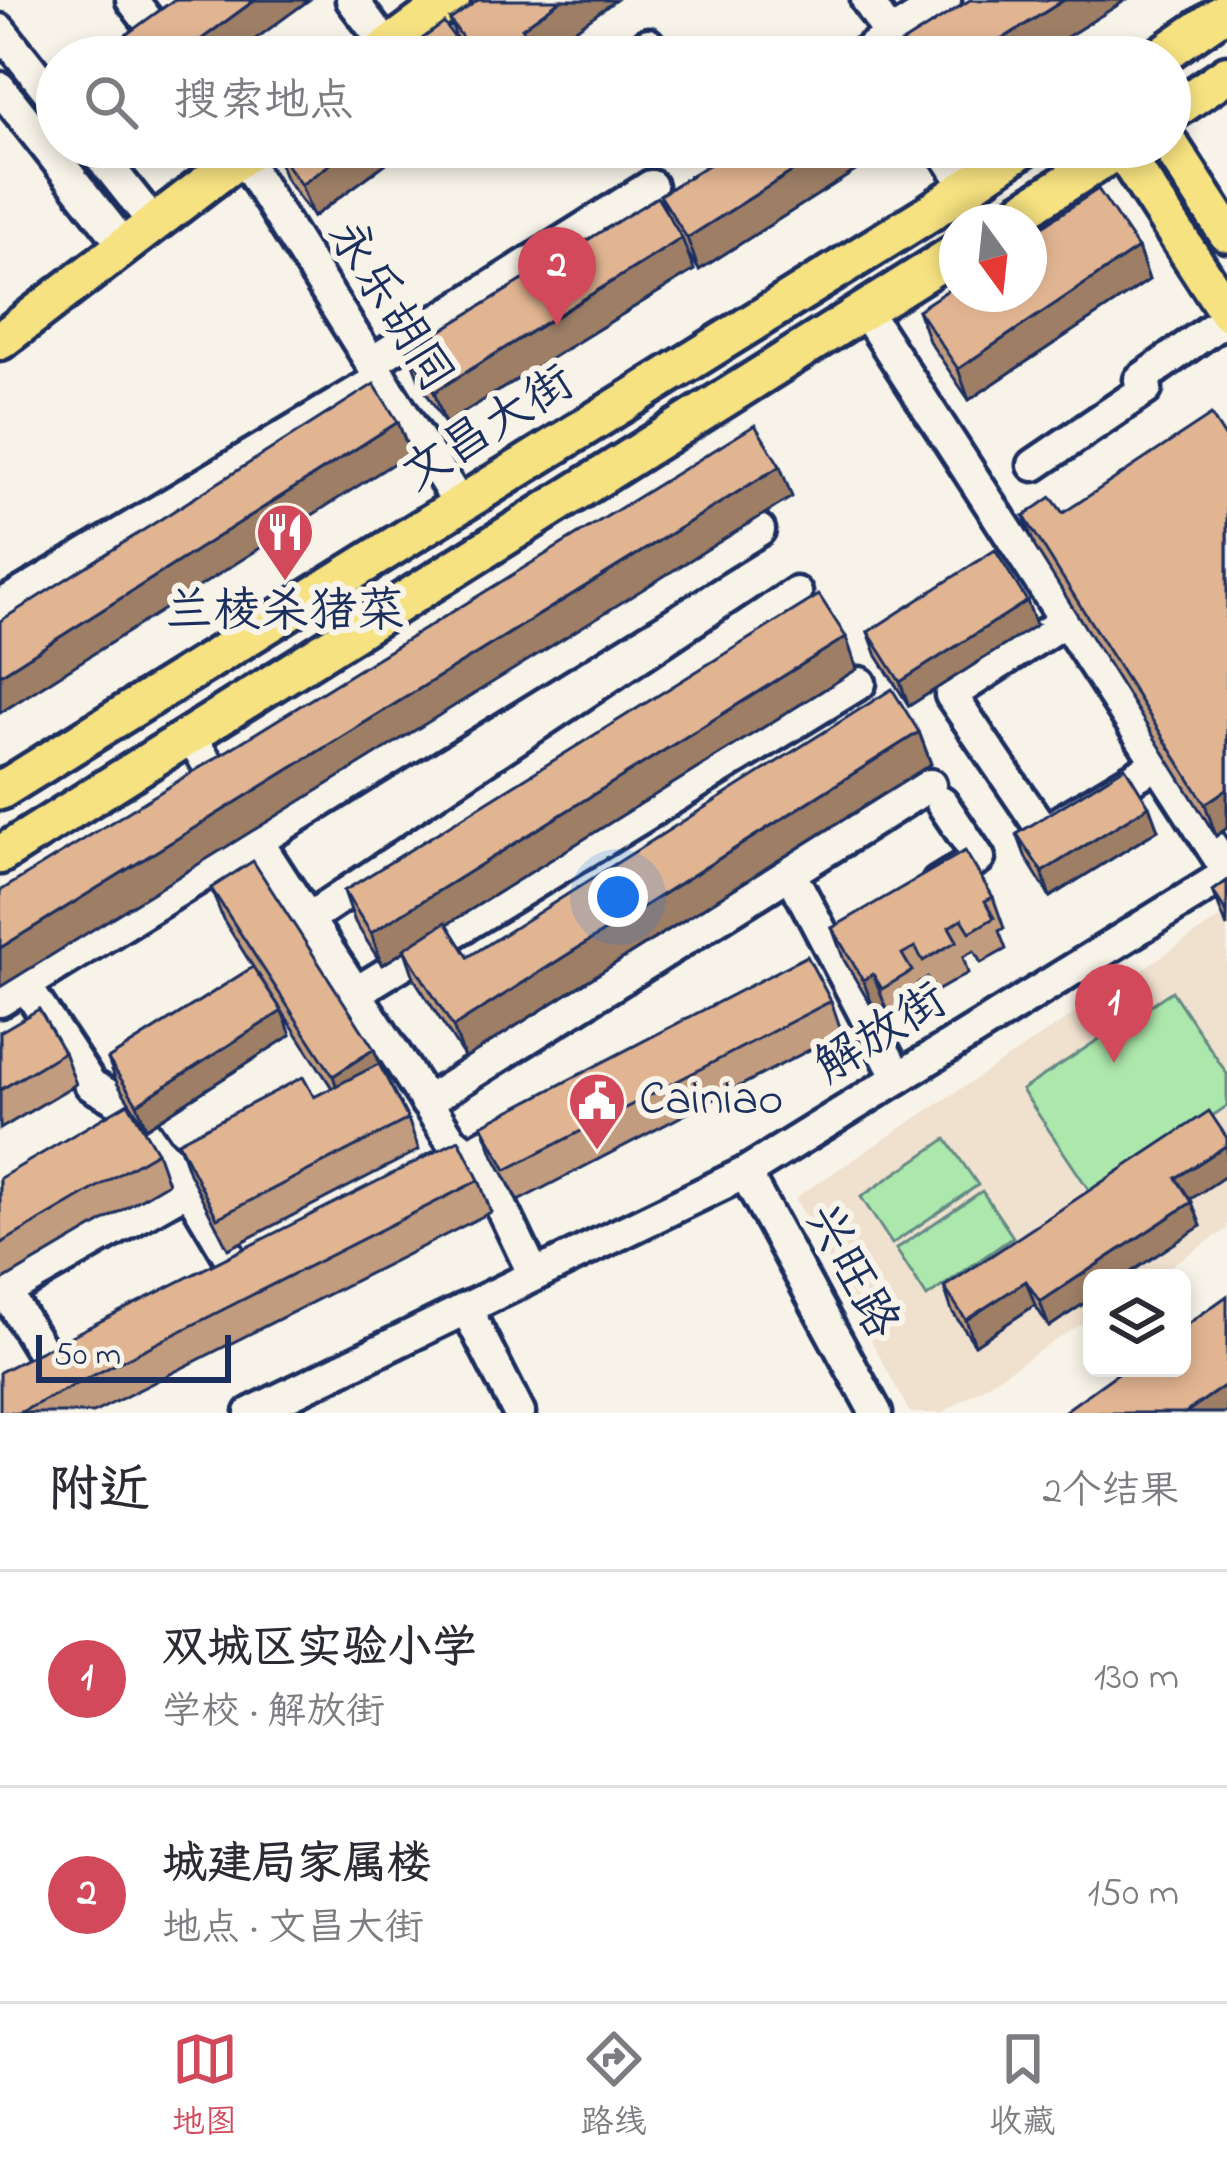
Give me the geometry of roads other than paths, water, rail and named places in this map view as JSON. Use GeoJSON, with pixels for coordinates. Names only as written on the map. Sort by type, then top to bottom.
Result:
{"type":"FeatureCollection","features":[{"type":"Feature","properties":{"kind":"main road"},"geometry":{"type":"LineString","coordinates":[[403,36],[451,0]]}},
{"type":"Feature","properties":{"kind":"main road"},"geometry":{"type":"LineString","coordinates":[[1189,36],[1227,10]]}},
{"type":"Feature","properties":{"kind":"main road"},"geometry":{"type":"LineString","coordinates":[[1191,98],[1227,74]]}},
{"type":"Feature","properties":{"kind":"main road"},"geometry":{"type":"LineString","coordinates":[[0,341],[225,168]]}},
{"type":"Feature","properties":{"kind":"main road","name":"文昌大街"},"geometry":{"type":"LineString","coordinates":[[4,779],[460,505],[995,168]]}},
{"type":"Feature","properties":{"kind":"main road"},"geometry":{"type":"LineString","coordinates":[[1033,204],[1089,168]]}},
{"type":"Feature","properties":{"kind":"main road"},"geometry":{"type":"LineString","coordinates":[[1134,168],[1227,315]]}},
{"type":"Feature","properties":{"kind":"main road"},"geometry":{"type":"LineString","coordinates":[[1185,168],[1227,233]]}},
{"type":"Feature","properties":{"kind":"main road","name":"文昌大街"},"geometry":{"type":"LineString","coordinates":[[0,855],[939,263]]}},
{"type":"Feature","properties":{"kind":"street"},"geometry":{"type":"LineString","coordinates":[[132,0],[158,34],[204,0]]}},
{"type":"Feature","properties":{"kind":"street"},"geometry":{"type":"LineString","coordinates":[[352,0],[372,36]]}},
{"type":"Feature","properties":{"kind":"street"},"geometry":{"type":"LineString","coordinates":[[867,0],[874,36]]}},
{"type":"Feature","properties":{"kind":"street"},"geometry":{"type":"LineString","coordinates":[[895,36],[946,0]]}},
{"type":"Feature","properties":{"kind":"street"},"geometry":{"type":"LineString","coordinates":[[0,30],[36,75]]}},
{"type":"Feature","properties":{"kind":"street"},"geometry":{"type":"LineString","coordinates":[[0,88],[36,134]]}},
{"type":"Feature","properties":{"kind":"street"},"geometry":{"type":"LineString","coordinates":[[63,168],[123,244]]}},
{"type":"Feature","properties":{"kind":"street"},"geometry":{"type":"LineString","coordinates":[[110,168],[152,221]]}},
{"type":"Feature","properties":{"kind":"street","name":"永乐胡同"},"geometry":{"type":"LineString","coordinates":[[258,168],[460,505]]}},
{"type":"Feature","properties":{"kind":"street"},"geometry":{"type":"LineString","coordinates":[[955,168],[967,187]]}},
{"type":"Feature","properties":{"kind":"street"},"geometry":{"type":"LineString","coordinates":[[0,606],[376,371],[651,185]]}},
{"type":"Feature","properties":{"kind":"street"},"geometry":{"type":"LineString","coordinates":[[866,310],[1227,872]]}},
{"type":"Feature","properties":{"kind":"street"},"geometry":{"type":"LineString","coordinates":[[1034,465],[1146,389],[1140,380],[1227,315]]}},
{"type":"Feature","properties":{"kind":"street"},"geometry":{"type":"LineString","coordinates":[[238,1271],[183,1178],[126,1105],[91,1085],[12,993],[759,530]]}},
{"type":"Feature","properties":{"kind":"street"},"geometry":{"type":"LineString","coordinates":[[308,919],[796,593]]}},
{"type":"Feature","properties":{"kind":"street"},"geometry":{"type":"LineString","coordinates":[[1066,620],[951,695],[1044,832],[1158,763]]}},
{"type":"Feature","properties":{"kind":"street"},"geometry":{"type":"LineString","coordinates":[[356,993],[860,683]]}},
{"type":"Feature","properties":{"kind":"street"},"geometry":{"type":"LineString","coordinates":[[190,737],[451,1140],[481,1163],[534,1275]]}},
{"type":"Feature","properties":{"kind":"street"},"geometry":{"type":"LineString","coordinates":[[426,1102],[936,794],[979,858],[905,903]]}},
{"type":"Feature","properties":{"kind":"street","name":"解放街"},"geometry":{"type":"LineString","coordinates":[[250,1413],[745,1173],[1227,872]]}},
{"type":"Feature","properties":{"kind":"street"},"geometry":{"type":"LineString","coordinates":[[799,890],[841,942],[898,1078]]}},
{"type":"Feature","properties":{"kind":"street"},"geometry":{"type":"LineString","coordinates":[[406,1186],[549,1111]]}},
{"type":"Feature","properties":{"kind":"street"},"geometry":{"type":"LineString","coordinates":[[17,1384],[61,1361],[6,1292],[183,1178],[252,1124]]}},
{"type":"Feature","properties":{"kind":"street","name":"兴旺路"},"geometry":{"type":"LineString","coordinates":[[745,1173],[876,1413]]}},
{"type":"Feature","properties":{"kind":"street"},"geometry":{"type":"LineString","coordinates":[[466,1308],[519,1413]]}},
{"type":"Feature","properties":{"kind":"place","name":"城建局家属楼"},"geometry":{"type":"Point","coordinates":[557,326]}},
{"type":"Feature","properties":{"kind":"place","name":"兰棱杀猪菜"},"geometry":{"type":"Point","coordinates":[285,583]}},
{"type":"Feature","properties":{"kind":"place","name":"双城区实验小学"},"geometry":{"type":"Point","coordinates":[1114,1063]}},
{"type":"Feature","properties":{"kind":"place","name":"Cainiao"},"geometry":{"type":"Point","coordinates":[597,1152]}}]}
